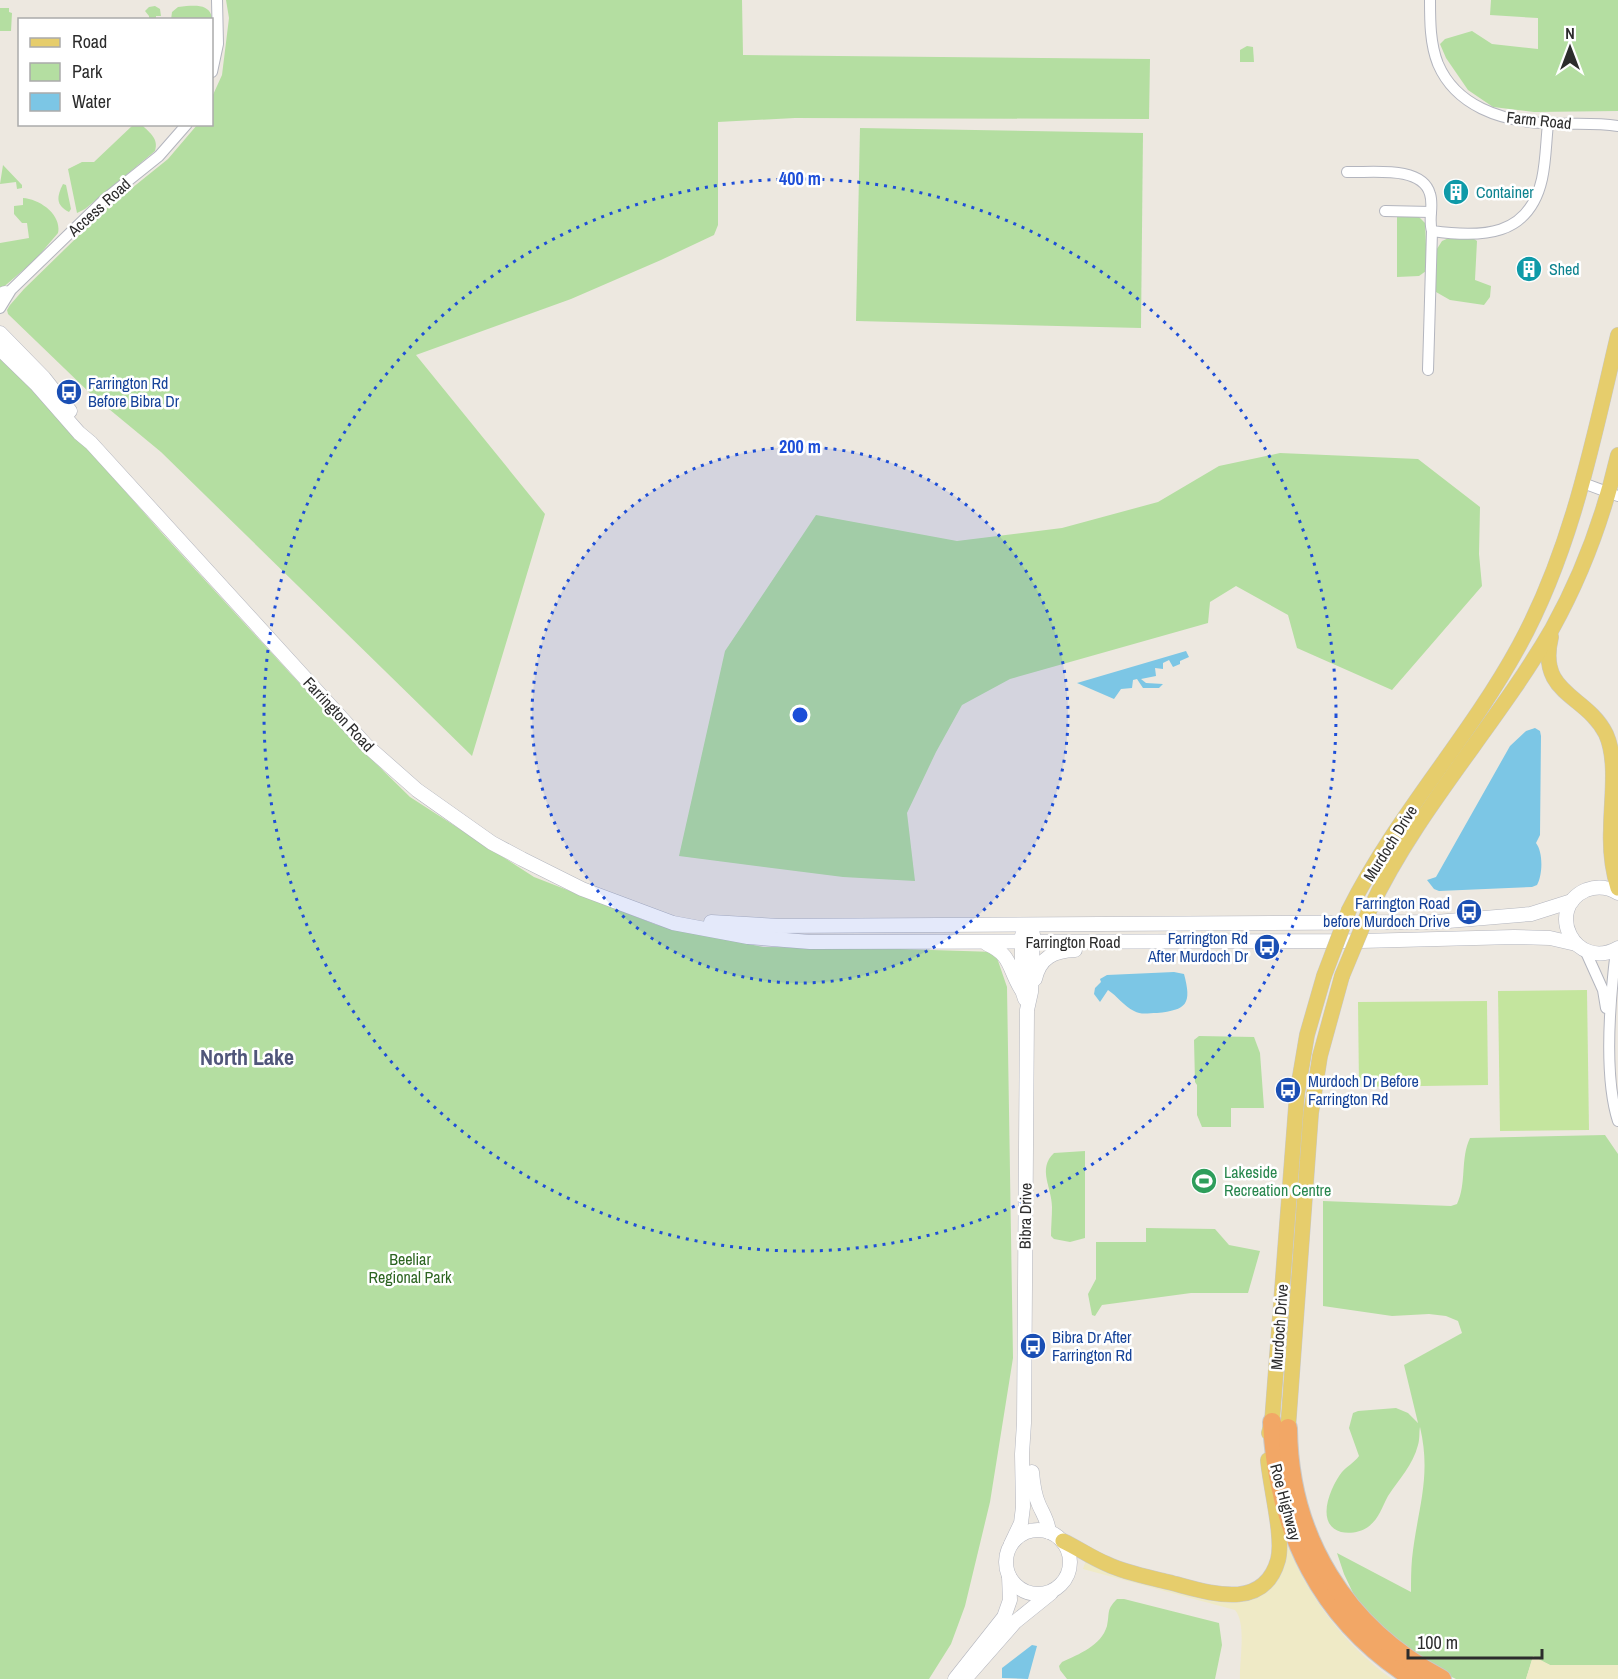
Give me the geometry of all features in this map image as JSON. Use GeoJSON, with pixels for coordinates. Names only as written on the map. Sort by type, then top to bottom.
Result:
{"type":"FeatureCollection","features":[{"type":"Feature","properties":{"kind":"highway","name":"Roe Highway"},"geometry":{"type":"LineString","coordinates":[[1280,1425],[1274,1454],[1284,1505],[1296,1542],[1314,1577],[1336,1610],[1358,1634],[1382,1656],[1414,1679]]}},
{"type":"Feature","properties":{"kind":"highway","name":"Roe Highway"},"geometry":{"type":"LineString","coordinates":[[1280,1425],[1298,1508],[1309,1537],[1329,1576],[1346,1602],[1376,1634],[1405,1657],[1442,1679]]}},
{"type":"Feature","properties":{"kind":"main road","name":"Farrington Road"},"geometry":{"type":"LineString","coordinates":[[0,333],[44,378],[83,426],[91,443]]}},
{"type":"Feature","properties":{"kind":"main road","name":"Murdoch Drive"},"geometry":{"type":"LineString","coordinates":[[1280,1425],[1298,1094],[1307,1035],[1324,976],[1349,910],[1383,851],[1490,694],[1520,645],[1553,574],[1583,483],[1618,334]]}},
{"type":"Feature","properties":{"kind":"main road"},"geometry":{"type":"LineString","coordinates":[[0,342],[38,380],[41,390]]}},
{"type":"Feature","properties":{"kind":"main road","name":"Farrington Road"},"geometry":{"type":"LineString","coordinates":[[0,349],[91,443],[366,745],[417,790],[492,843],[522,859],[582,889],[673,923],[748,937],[810,942],[1436,941],[1514,937],[1550,938],[1600,954],[1617,949]]}},
{"type":"Feature","properties":{"kind":"main road","name":"Murdoch Drive"},"geometry":{"type":"LineString","coordinates":[[1280,1425],[1311,1113],[1320,1056],[1342,976],[1387,874],[1554,625],[1613,493],[1618,455]]}},
{"type":"Feature","properties":{"kind":"main road"},"geometry":{"type":"LineString","coordinates":[[1554,625],[1547,651],[1548,665],[1553,678],[1565,692],[1598,721],[1607,735],[1611,750],[1611,845],[1613,872],[1618,891]]}},
{"type":"Feature","properties":{"kind":"main road","name":"Farrington Road"},"geometry":{"type":"LineString","coordinates":[[644,911],[725,924],[778,926],[1436,922],[1531,914],[1572,901],[1582,892],[1598,887],[1618,891]]}},
{"type":"Feature","properties":{"kind":"main road"},"geometry":{"type":"LineString","coordinates":[[1572,901],[1566,916],[1566,924],[1568,931],[1580,947]]}},
{"type":"Feature","properties":{"kind":"main road","name":"Bibra Drive"},"geometry":{"type":"LineString","coordinates":[[1011,1544],[1021,1523],[1023,1507],[1028,923]]}},
{"type":"Feature","properties":{"kind":"main road"},"geometry":{"type":"LineString","coordinates":[[1200,923],[1195,928],[1197,932],[1255,934],[1267,941]]}},
{"type":"Feature","properties":{"kind":"main road"},"geometry":{"type":"LineString","coordinates":[[984,942],[1005,954],[1014,977],[1027,991],[1038,968],[1052,954],[1161,941]]}},
{"type":"Feature","properties":{"kind":"main road","name":"Bibra Drive"},"geometry":{"type":"LineString","coordinates":[[1024,1422],[1033,1487],[1048,1523],[1049,1532]]}},
{"type":"Feature","properties":{"kind":"main road"},"geometry":{"type":"LineString","coordinates":[[955,1679],[1004,1617],[1010,1600],[1006,1560],[1011,1544],[1024,1533],[1032,1530],[1049,1532],[1108,1565],[1224,1596],[1244,1594],[1262,1584],[1274,1569],[1279,1549],[1267,1452],[1280,1425]]}},
{"type":"Feature","properties":{"kind":"main road"},"geometry":{"type":"LineString","coordinates":[[965,1679],[1015,1622],[1065,1580],[1069,1573],[1070,1556],[1063,1541]]}},
{"type":"Feature","properties":{"kind":"main road"},"geometry":{"type":"LineString","coordinates":[[1009,1576],[1020,1589],[1028,1593],[1053,1591]]}},
{"type":"Feature","properties":{"kind":"street"},"geometry":{"type":"LineString","coordinates":[[213,67],[218,44],[217,0]]}},
{"type":"Feature","properties":{"kind":"street","name":"Farm Road"},"geometry":{"type":"LineString","coordinates":[[1430,0],[1430,27],[1438,63],[1457,93],[1483,110],[1499,116],[1548,124],[1618,126]]}},
{"type":"Feature","properties":{"kind":"street"},"geometry":{"type":"LineString","coordinates":[[1432,231],[1491,234],[1513,226],[1534,205],[1543,178],[1548,124]]}},
{"type":"Feature","properties":{"kind":"street","name":"Access Road"},"geometry":{"type":"LineString","coordinates":[[0,308],[4,293],[104,200],[164,151],[185,126]]}},
{"type":"Feature","properties":{"kind":"street"},"geometry":{"type":"LineString","coordinates":[[1347,172],[1407,173],[1424,181],[1431,195],[1428,370]]}},
{"type":"Feature","properties":{"kind":"street"},"geometry":{"type":"LineString","coordinates":[[1385,211],[1431,212]]}},
{"type":"Feature","properties":{"kind":"street"},"geometry":{"type":"LineString","coordinates":[[1583,483],[1613,493]]}},
{"type":"Feature","properties":{"kind":"street"},"geometry":{"type":"LineString","coordinates":[[1580,947],[1603,990],[1610,1035]]}},
{"type":"Feature","properties":{"kind":"street"},"geometry":{"type":"LineString","coordinates":[[1617,949],[1611,993],[1610,1035],[1612,1094],[1618,1121]]}},
{"type":"Feature","properties":{"kind":"green space"},"geometry":{"type":"Polygon","coordinates":[[[226,0],[742,0],[743,55],[1150,59],[1149,119],[795,118],[718,122],[718,225],[714,235],[571,299],[416,355],[545,514],[472,756],[161,452],[92,395],[8,314],[7,310],[10,305],[24,289],[106,209],[168,159],[196,126],[213,126],[213,95],[222,75],[229,18],[226,0]]]}},
{"type":"Feature","properties":{"kind":"green space"},"geometry":{"type":"Polygon","coordinates":[[[1491,0],[1618,0],[1618,111],[1534,112],[1493,107],[1468,90],[1446,58],[1440,44],[1445,39],[1472,31],[1492,44],[1538,49],[1538,18],[1490,15],[1491,0]]]}},
{"type":"Feature","properties":{"kind":"green space"},"geometry":{"type":"Polygon","coordinates":[[[155,6],[160,9],[161,16],[149,18],[145,11],[155,6]]]}},
{"type":"Feature","properties":{"kind":"green space"},"geometry":{"type":"Polygon","coordinates":[[[198,6],[209,11],[212,18],[171,18],[172,12],[178,7],[198,6]]]}},
{"type":"Feature","properties":{"kind":"green space"},"geometry":{"type":"Polygon","coordinates":[[[0,8],[9,8],[9,12],[12,13],[11,31],[0,31],[0,8]]]}},
{"type":"Feature","properties":{"kind":"green space"},"geometry":{"type":"Polygon","coordinates":[[[1247,46],[1253,47],[1254,62],[1240,62],[1240,50],[1247,46]]]}},
{"type":"Feature","properties":{"kind":"green space"},"geometry":{"type":"Polygon","coordinates":[[[132,126],[143,126],[156,143],[155,151],[85,209],[77,213],[68,169],[82,162],[94,162],[132,126]]]}},
{"type":"Feature","properties":{"kind":"green space"},"geometry":{"type":"Polygon","coordinates":[[[860,128],[1143,133],[1141,328],[856,321],[860,128]]]}},
{"type":"Feature","properties":{"kind":"green space"},"geometry":{"type":"Polygon","coordinates":[[[3,165],[22,185],[22,188],[17,189],[16,182],[0,184],[3,165]]]}},
{"type":"Feature","properties":{"kind":"green space"},"geometry":{"type":"Polygon","coordinates":[[[63,184],[66,185],[71,209],[69,212],[61,206],[58,200],[63,184]]]}},
{"type":"Feature","properties":{"kind":"green space"},"geometry":{"type":"Polygon","coordinates":[[[23,198],[36,201],[53,214],[57,220],[58,233],[35,260],[0,290],[0,243],[29,238],[27,223],[22,223],[14,214],[14,206],[23,205],[23,198]]]}},
{"type":"Feature","properties":{"kind":"green space"},"geometry":{"type":"Polygon","coordinates":[[[1397,215],[1418,216],[1425,223],[1427,265],[1426,271],[1419,276],[1397,277],[1397,215]]]}},
{"type":"Feature","properties":{"kind":"green space"},"geometry":{"type":"Polygon","coordinates":[[[1451,237],[1477,241],[1475,280],[1491,286],[1490,297],[1484,305],[1450,300],[1432,287],[1435,252],[1442,241],[1451,237]]]}},
{"type":"Feature","properties":{"kind":"green space","name":"Beeliar Regional Park"},"geometry":{"type":"Polygon","coordinates":[[[0,355],[74,433],[289,672],[357,745],[410,797],[534,877],[657,925],[763,947],[995,952],[1007,987],[1013,1358],[990,1502],[965,1606],[951,1644],[929,1679],[0,1679],[0,355]]]}},
{"type":"Feature","properties":{"kind":"green space"},"geometry":{"type":"Polygon","coordinates":[[[1280,453],[1418,459],[1480,507],[1479,554],[1482,586],[1392,690],[1297,648],[1288,615],[1236,586],[1210,602],[1208,623],[1010,679],[962,705],[936,752],[907,813],[915,881],[843,877],[679,856],[725,651],[816,515],[957,541],[1062,528],[1158,502],[1219,466],[1280,453]]]}},
{"type":"Feature","properties":{"kind":"green space"},"geometry":{"type":"Polygon","coordinates":[[[1587,990],[1589,1130],[1500,1131],[1498,991],[1587,990]]]}},
{"type":"Feature","properties":{"kind":"green space"},"geometry":{"type":"Polygon","coordinates":[[[1487,1001],[1488,1085],[1359,1087],[1358,1002],[1487,1001]]]}},
{"type":"Feature","properties":{"kind":"green space"},"geometry":{"type":"Polygon","coordinates":[[[1199,1036],[1254,1037],[1260,1053],[1264,1108],[1231,1108],[1231,1127],[1202,1127],[1197,1115],[1197,1085],[1195,1082],[1194,1040],[1199,1036]]]}},
{"type":"Feature","properties":{"kind":"green space"},"geometry":{"type":"Polygon","coordinates":[[[1605,1135],[1618,1154],[1618,1665],[1550,1665],[1533,1657],[1526,1679],[1456,1679],[1433,1668],[1363,1614],[1337,1553],[1411,1592],[1412,1559],[1425,1462],[1420,1427],[1419,1443],[1413,1459],[1372,1524],[1359,1531],[1341,1532],[1333,1528],[1328,1521],[1327,1504],[1338,1478],[1359,1456],[1349,1428],[1353,1413],[1396,1408],[1408,1413],[1418,1423],[1404,1365],[1462,1333],[1458,1321],[1446,1316],[1429,1314],[1392,1316],[1323,1306],[1323,1201],[1451,1206],[1457,1204],[1460,1196],[1465,1154],[1470,1138],[1605,1135]]]}},
{"type":"Feature","properties":{"kind":"green space"},"geometry":{"type":"Polygon","coordinates":[[[1085,1151],[1085,1238],[1070,1242],[1054,1239],[1051,1236],[1052,1207],[1046,1172],[1049,1159],[1054,1153],[1085,1151]]]}},
{"type":"Feature","properties":{"kind":"green space"},"geometry":{"type":"Polygon","coordinates":[[[1146,1228],[1215,1229],[1229,1245],[1260,1251],[1248,1293],[1191,1293],[1102,1305],[1095,1316],[1092,1315],[1088,1294],[1096,1279],[1096,1242],[1146,1242],[1146,1228]]]}},
{"type":"Feature","properties":{"kind":"green space"},"geometry":{"type":"Polygon","coordinates":[[[1117,1599],[1219,1623],[1222,1645],[1215,1679],[1067,1679],[1059,1666],[1100,1639],[1107,1626],[1110,1609],[1117,1599]]]}},
{"type":"Feature","properties":{"kind":"sand"},"geometry":{"type":"Polygon","coordinates":[[[1286,1542],[1305,1581],[1329,1618],[1358,1651],[1392,1679],[1240,1679],[1242,1633],[1239,1616],[1235,1610],[1083,1569],[1086,1560],[1253,1594],[1286,1542]]]}},
{"type":"Feature","properties":{"kind":"sand"},"geometry":{"type":"Polygon","coordinates":[[[1533,1656],[1550,1665],[1618,1665],[1618,1679],[1526,1679],[1533,1656]]]}},
{"type":"Feature","properties":{"kind":"water"},"geometry":{"type":"Polygon","coordinates":[[[1186,651],[1189,657],[1180,661],[1180,664],[1173,667],[1169,660],[1163,663],[1163,669],[1155,668],[1156,676],[1141,679],[1146,683],[1163,684],[1159,688],[1143,688],[1137,679],[1133,680],[1132,688],[1121,689],[1114,699],[1077,683],[1186,651]]]}},
{"type":"Feature","properties":{"kind":"water"},"geometry":{"type":"Polygon","coordinates":[[[1535,728],[1540,731],[1541,736],[1540,835],[1536,843],[1541,863],[1537,885],[1439,891],[1434,889],[1427,880],[1436,877],[1510,746],[1526,731],[1535,728]]]}},
{"type":"Feature","properties":{"kind":"water"},"geometry":{"type":"Polygon","coordinates":[[[1174,972],[1184,974],[1187,992],[1185,1004],[1175,1010],[1139,1013],[1108,990],[1100,1002],[1094,994],[1095,988],[1101,982],[1100,979],[1107,975],[1174,972]]]}},
{"type":"Feature","properties":{"kind":"water"},"geometry":{"type":"Polygon","coordinates":[[[1032,1645],[1037,1646],[1028,1679],[1002,1678],[1002,1668],[1032,1645]]]}},
{"type":"Feature","properties":{"kind":"place","name":"Container"},"geometry":{"type":"Point","coordinates":[1456,192]}},
{"type":"Feature","properties":{"kind":"place","name":"Shed"},"geometry":{"type":"Point","coordinates":[1529,269]}},
{"type":"Feature","properties":{"kind":"place","name":"Farrington Rd Before Bibra Dr"},"geometry":{"type":"Point","coordinates":[69,392]}},
{"type":"Feature","properties":{"kind":"place","name":"Farrington Road before Murdoch Drive"},"geometry":{"type":"Point","coordinates":[1469,912]}},
{"type":"Feature","properties":{"kind":"place","name":"Farrington Rd After Murdoch Dr"},"geometry":{"type":"Point","coordinates":[1267,947]}},
{"type":"Feature","properties":{"kind":"place","name":"Murdoch Dr Before Farrington Rd"},"geometry":{"type":"Point","coordinates":[1288,1090]}},
{"type":"Feature","properties":{"kind":"place","name":"Lakeside Recreation Centre"},"geometry":{"type":"Point","coordinates":[1204,1181]}},
{"type":"Feature","properties":{"kind":"place","name":"Bibra Dr After Farrington Rd"},"geometry":{"type":"Point","coordinates":[1033,1346]}},
{"type":"Feature","properties":{"kind":"district","name":"North Lake"},"geometry":{"type":"Point","coordinates":[247,1057]}}]}
